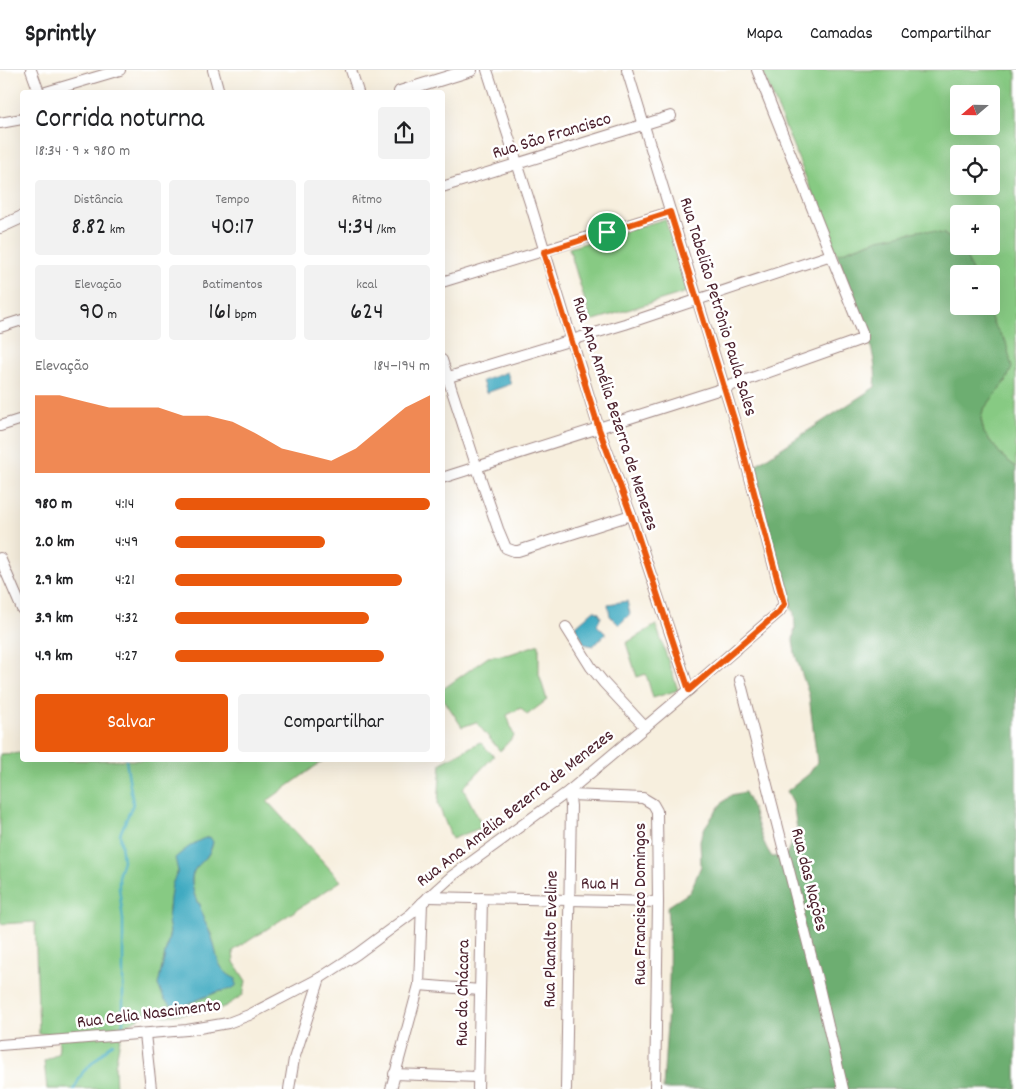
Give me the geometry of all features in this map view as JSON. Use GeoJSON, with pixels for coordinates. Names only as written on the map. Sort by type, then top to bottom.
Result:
{"type":"FeatureCollection","features":[{"type":"Feature","properties":{"kind":"main road"},"geometry":{"type":"LineString","coordinates":[[406,90],[471,70]]}},
{"type":"Feature","properties":{"kind":"main road"},"geometry":{"type":"LineString","coordinates":[[0,227],[20,218]]}},
{"type":"Feature","properties":{"kind":"street"},"geometry":{"type":"LineString","coordinates":[[31,70],[38,90]]}},
{"type":"Feature","properties":{"kind":"street"},"geometry":{"type":"LineString","coordinates":[[53,90],[120,70]]}},
{"type":"Feature","properties":{"kind":"street"},"geometry":{"type":"LineString","coordinates":[[212,70],[218,90]]}},
{"type":"Feature","properties":{"kind":"street"},"geometry":{"type":"LineString","coordinates":[[351,70],[357,90]]}},
{"type":"Feature","properties":{"kind":"street","name":"Rua Ana Amélia Bezerra de Menezes"},"geometry":{"type":"LineString","coordinates":[[391,1089],[419,985],[425,900],[452,876],[570,793],[689,690],[631,515],[599,429],[487,70]]}},
{"type":"Feature","properties":{"kind":"street","name":"Rua Tabelião Petrônio Paula Sales"},"geometry":{"type":"LineString","coordinates":[[627,70],[737,429],[784,604],[779,612],[689,690]]}},
{"type":"Feature","properties":{"kind":"street"},"geometry":{"type":"LineString","coordinates":[[445,477],[724,388],[862,339],[862,333],[757,70]]}},
{"type":"Feature","properties":{"kind":"street","name":"Rua São Francisco"},"geometry":{"type":"LineString","coordinates":[[445,186],[671,116]]}},
{"type":"Feature","properties":{"kind":"street"},"geometry":{"type":"LineString","coordinates":[[0,123],[20,119]]}},
{"type":"Feature","properties":{"kind":"street"},"geometry":{"type":"LineString","coordinates":[[445,281],[670,212]]}},
{"type":"Feature","properties":{"kind":"street"},"geometry":{"type":"LineString","coordinates":[[631,515],[514,552],[506,548],[476,468],[446,378],[572,340],[831,255]]}},
{"type":"Feature","properties":{"kind":"street"},"geometry":{"type":"LineString","coordinates":[[0,327],[20,321]]}},
{"type":"Feature","properties":{"kind":"street"},"geometry":{"type":"LineString","coordinates":[[0,426],[20,420]]}},
{"type":"Feature","properties":{"kind":"street"},"geometry":{"type":"LineString","coordinates":[[0,558],[20,603]]}},
{"type":"Feature","properties":{"kind":"street"},"geometry":{"type":"LineString","coordinates":[[566,627],[591,667],[645,727]]}},
{"type":"Feature","properties":{"kind":"street","name":"Rua das Nações"},"geometry":{"type":"LineString","coordinates":[[740,680],[843,1089]]}},
{"type":"Feature","properties":{"kind":"street","name":"Rua Planalto Eveline"},"geometry":{"type":"LineString","coordinates":[[566,1089],[570,793]]}},
{"type":"Feature","properties":{"kind":"street","name":"Rua Francisco Domingos"},"geometry":{"type":"LineString","coordinates":[[570,793],[639,798],[653,804],[657,811],[658,902],[655,1089]]}},
{"type":"Feature","properties":{"kind":"street","name":"Rua H"},"geometry":{"type":"LineString","coordinates":[[425,900],[482,898],[658,902]]}},
{"type":"Feature","properties":{"kind":"street","name":"Rua da Chácara"},"geometry":{"type":"LineString","coordinates":[[478,1089],[482,898]]}},
{"type":"Feature","properties":{"kind":"street","name":"Rua Celia Nascimento"},"geometry":{"type":"LineString","coordinates":[[0,1045],[187,1030],[228,1023],[249,1016],[320,978],[357,954],[411,914],[425,900]]}},
{"type":"Feature","properties":{"kind":"street"},"geometry":{"type":"LineString","coordinates":[[289,1089],[294,1059],[320,978]]}},
{"type":"Feature","properties":{"kind":"street"},"geometry":{"type":"LineString","coordinates":[[419,985],[480,990]]}},
{"type":"Feature","properties":{"kind":"street"},"geometry":{"type":"LineString","coordinates":[[145,1034],[151,1089]]}},
{"type":"Feature","properties":{"kind":"street"},"geometry":{"type":"LineString","coordinates":[[394,1074],[478,1077]]}},
{"type":"Feature","properties":{"kind":"green space"},"geometry":{"type":"Polygon","coordinates":[[[762,70],[1016,70],[1016,467],[1002,456],[984,433],[981,419],[983,410],[1006,381],[1006,342],[994,325],[990,315],[1000,315],[1000,265],[970,265],[966,255],[1000,255],[1000,205],[950,205],[950,238],[944,234],[879,239],[837,254],[762,70]]]}},
{"type":"Feature","properties":{"kind":"green space"},"geometry":{"type":"Polygon","coordinates":[[[665,219],[687,292],[591,321],[569,248],[665,219]]]}},
{"type":"Feature","properties":{"kind":"green space"},"geometry":{"type":"Polygon","coordinates":[[[923,230],[944,234],[950,239],[950,255],[966,255],[970,265],[950,265],[950,315],[990,315],[994,325],[1006,342],[1012,368],[1006,381],[983,410],[981,419],[984,433],[1002,456],[1016,467],[1016,1089],[663,1089],[669,975],[667,907],[690,892],[701,866],[700,840],[705,827],[721,804],[731,795],[745,792],[767,849],[772,857],[786,855],[797,829],[793,802],[787,791],[809,774],[817,762],[809,695],[795,654],[793,640],[795,627],[794,613],[787,600],[754,466],[875,387],[875,372],[869,338],[837,254],[879,239],[923,230]]]}},
{"type":"Feature","properties":{"kind":"green space"},"geometry":{"type":"Polygon","coordinates":[[[656,625],[678,690],[653,698],[646,674],[637,677],[626,643],[656,625]]]}},
{"type":"Feature","properties":{"kind":"green space"},"geometry":{"type":"Polygon","coordinates":[[[539,644],[539,674],[547,700],[527,715],[521,708],[507,715],[514,736],[500,751],[476,722],[462,727],[445,701],[445,688],[488,657],[510,654],[539,644]]]}},
{"type":"Feature","properties":{"kind":"green space"},"geometry":{"type":"Polygon","coordinates":[[[480,742],[494,756],[463,788],[483,827],[452,839],[438,804],[441,763],[480,742]]]}},
{"type":"Feature","properties":{"kind":"green space"},"geometry":{"type":"Polygon","coordinates":[[[20,753],[20,762],[321,762],[267,801],[341,881],[233,951],[234,962],[246,981],[243,995],[216,1010],[166,1016],[149,1013],[126,1025],[121,1034],[115,1066],[116,1089],[47,1089],[44,1061],[58,1054],[59,1046],[58,1033],[39,1034],[35,922],[1,924],[0,754],[20,753]],[[201,840],[176,858],[178,871],[172,885],[169,908],[170,932],[158,985],[180,1007],[217,992],[231,989],[230,976],[221,968],[211,934],[202,916],[200,904],[197,902],[193,888],[192,879],[194,872],[210,851],[213,842],[201,840]]]}},
{"type":"Feature","properties":{"kind":"water"},"geometry":{"type":"Polygon","coordinates":[[[507,372],[511,384],[486,393],[482,381],[507,372]]]}},
{"type":"Feature","properties":{"kind":"water"},"geometry":{"type":"Polygon","coordinates":[[[627,601],[630,614],[619,625],[610,616],[608,604],[627,601]]]}},
{"type":"Feature","properties":{"kind":"water"},"geometry":{"type":"Polygon","coordinates":[[[594,610],[601,617],[597,625],[606,634],[593,646],[584,644],[576,626],[594,610]]]}},
{"type":"Feature","properties":{"kind":"water"},"geometry":{"type":"Polygon","coordinates":[[[210,837],[213,842],[210,851],[193,872],[193,889],[213,940],[220,965],[229,975],[236,979],[236,986],[180,1007],[173,1006],[165,1000],[158,985],[170,932],[168,921],[170,898],[172,884],[178,871],[175,858],[196,842],[210,837]]]}},
{"type":"Feature","properties":{"kind":"waterway"},"geometry":{"type":"LineString","coordinates":[[121,1030],[123,1023],[123,920],[119,873],[123,861],[120,834],[133,804],[126,762]]}},
{"type":"Feature","properties":{"kind":"waterway"},"geometry":{"type":"LineString","coordinates":[[74,1089],[83,1072],[113,1043]]}},
{"type":"Feature","properties":{"kind":"route"},"geometry":{"type":"LineString","coordinates":[[670,212],[737,429],[784,604],[779,612],[689,690],[631,515],[599,429],[544,252],[607,232],[670,212]]}}]}
